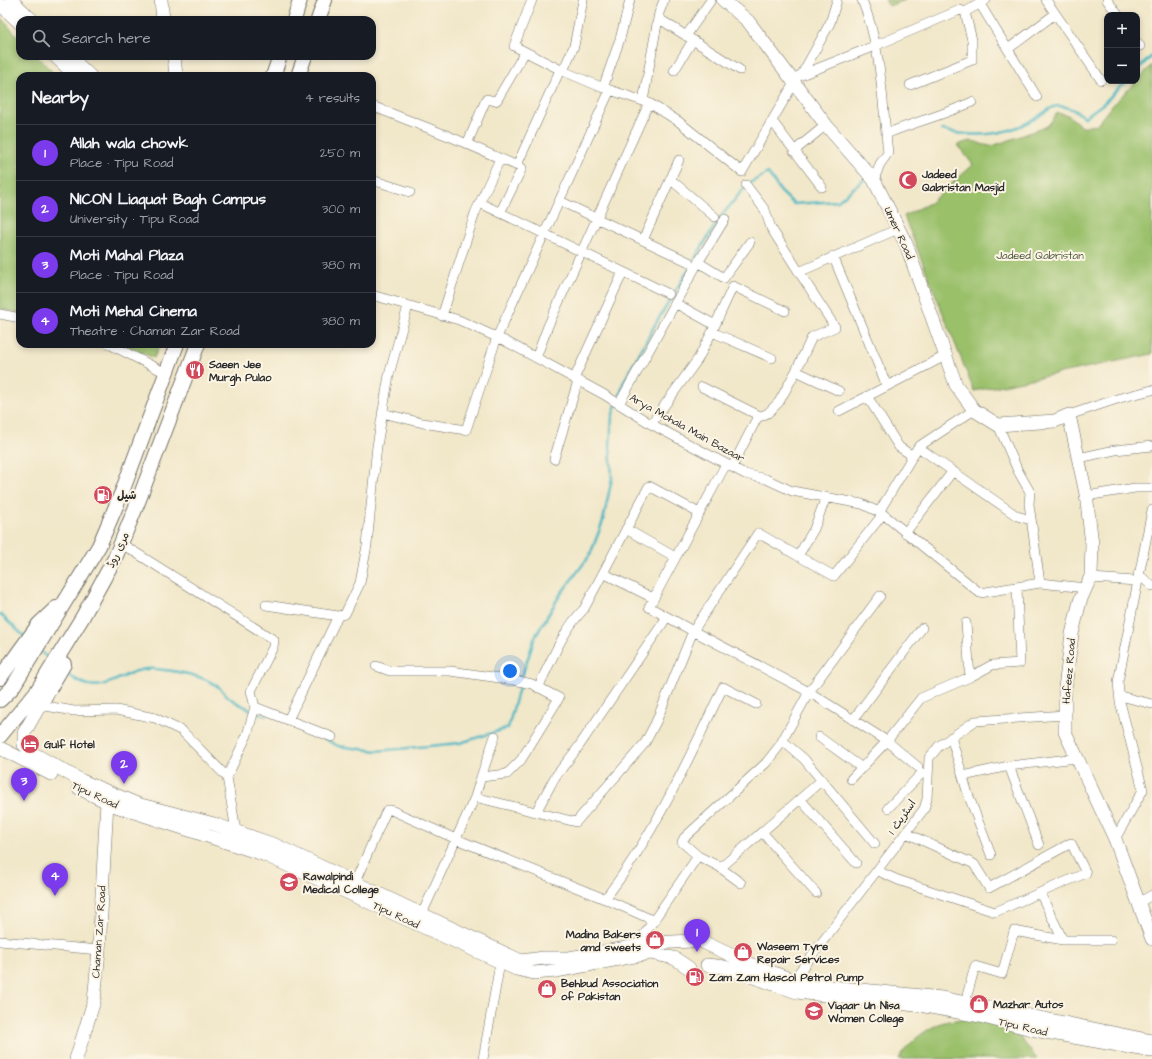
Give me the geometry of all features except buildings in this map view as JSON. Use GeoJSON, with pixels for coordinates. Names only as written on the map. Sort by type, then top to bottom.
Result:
{"type":"FeatureCollection","features":[{"type":"Feature","properties":{"kind":"main road"},"geometry":{"type":"LineString","coordinates":[[11,0],[28,16]]}},
{"type":"Feature","properties":{"kind":"main road"},"geometry":{"type":"LineString","coordinates":[[161,0],[163,16]]}},
{"type":"Feature","properties":{"kind":"main road"},"geometry":{"type":"LineString","coordinates":[[168,0],[170,16]]}},
{"type":"Feature","properties":{"kind":"main road"},"geometry":{"type":"LineString","coordinates":[[295,16],[300,0]]}},
{"type":"Feature","properties":{"kind":"main road"},"geometry":{"type":"LineString","coordinates":[[319,16],[325,0]]}},
{"type":"Feature","properties":{"kind":"main road","name":"Umer Road"},"geometry":{"type":"LineString","coordinates":[[723,0],[748,21],[796,79],[826,126],[870,176],[906,244],[956,385],[974,410],[998,425]]}},
{"type":"Feature","properties":{"kind":"main road"},"geometry":{"type":"LineString","coordinates":[[0,4],[16,19]]}},
{"type":"Feature","properties":{"kind":"main road"},"geometry":{"type":"LineString","coordinates":[[59,60],[72,72]]}},
{"type":"Feature","properties":{"kind":"main road"},"geometry":{"type":"LineString","coordinates":[[73,60],[86,72]]}},
{"type":"Feature","properties":{"kind":"main road"},"geometry":{"type":"LineString","coordinates":[[167,60],[169,72]]}},
{"type":"Feature","properties":{"kind":"main road"},"geometry":{"type":"LineString","coordinates":[[174,60],[176,72]]}},
{"type":"Feature","properties":{"kind":"main road"},"geometry":{"type":"LineString","coordinates":[[274,72],[279,60]]}},
{"type":"Feature","properties":{"kind":"main road"},"geometry":{"type":"LineString","coordinates":[[300,72],[304,60]]}},
{"type":"Feature","properties":{"kind":"main road","name":"مری روڈ"},"geometry":{"type":"LineString","coordinates":[[0,700],[12,688],[24,656],[44,627],[72,593],[99,546],[122,492],[175,348]]}},
{"type":"Feature","properties":{"kind":"main road","name":"مری روڈ"},"geometry":{"type":"LineString","coordinates":[[0,736],[50,678],[70,645],[82,618],[122,544],[196,348]]}},
{"type":"Feature","properties":{"kind":"main road"},"geometry":{"type":"LineString","coordinates":[[998,425],[1055,421],[1069,415]]}},
{"type":"Feature","properties":{"kind":"main road","name":"Hafeez Road"},"geometry":{"type":"LineString","coordinates":[[1069,415],[1086,496],[1092,544],[1088,583],[1080,601],[1072,634],[1065,688],[1065,732],[1115,839],[1138,903],[1151,932]]}},
{"type":"Feature","properties":{"kind":"main road"},"geometry":{"type":"LineString","coordinates":[[0,678],[24,656]]}},
{"type":"Feature","properties":{"kind":"main road"},"geometry":{"type":"LineString","coordinates":[[50,678],[40,705],[24,734],[24,745],[34,754],[82,781],[137,804],[214,824],[275,845],[521,961],[544,958],[569,958],[655,943],[697,942],[758,968],[793,980],[831,987],[942,998],[1152,1041]]}},
{"type":"Feature","properties":{"kind":"main road","name":"Tipu Road"},"geometry":{"type":"LineString","coordinates":[[0,748],[107,802],[263,854],[500,963],[534,973],[563,970],[650,953],[674,958],[689,968]]}},
{"type":"Feature","properties":{"kind":"main road","name":"Chaman Zar Road"},"geometry":{"type":"LineString","coordinates":[[76,1059],[94,1001],[99,950],[107,802]]}},
{"type":"Feature","properties":{"kind":"main road"},"geometry":{"type":"LineString","coordinates":[[697,942],[710,950],[710,960],[707,965],[696,970],[689,968],[682,957],[682,951],[697,942]]}},
{"type":"Feature","properties":{"kind":"main road","name":"Tipu Road"},"geometry":{"type":"LineString","coordinates":[[707,965],[724,967],[797,992],[925,1006],[975,1015],[1040,1031],[1152,1051]]}},
{"type":"Feature","properties":{"kind":"street"},"geometry":{"type":"LineString","coordinates":[[532,0],[514,46],[561,71],[606,89],[646,102],[678,122],[742,172],[830,23],[837,0]]}},
{"type":"Feature","properties":{"kind":"street"},"geometry":{"type":"LineString","coordinates":[[515,165],[517,165],[574,46],[584,0]]}},
{"type":"Feature","properties":{"kind":"street"},"geometry":{"type":"LineString","coordinates":[[382,413],[423,423],[466,430],[497,337],[560,201],[606,89],[630,0]]}},
{"type":"Feature","properties":{"kind":"street"},"geometry":{"type":"LineString","coordinates":[[536,358],[646,102],[658,18],[664,0]]}},
{"type":"Feature","properties":{"kind":"street"},"geometry":{"type":"LineString","coordinates":[[674,72],[690,38],[711,0]]}},
{"type":"Feature","properties":{"kind":"street"},"geometry":{"type":"LineString","coordinates":[[862,0],[871,21],[877,46],[888,153],[870,176]]}},
{"type":"Feature","properties":{"kind":"street"},"geometry":{"type":"LineString","coordinates":[[1046,0],[1100,80]]}},
{"type":"Feature","properties":{"kind":"street"},"geometry":{"type":"LineString","coordinates":[[1107,0],[1116,12]]}},
{"type":"Feature","properties":{"kind":"street"},"geometry":{"type":"LineString","coordinates":[[796,79],[960,10],[965,12],[983,2],[1008,49],[1037,97]]}},
{"type":"Feature","properties":{"kind":"street"},"geometry":{"type":"LineString","coordinates":[[910,84],[972,60],[972,40],[965,12]]}},
{"type":"Feature","properties":{"kind":"street"},"geometry":{"type":"LineString","coordinates":[[1008,49],[1056,14]]}},
{"type":"Feature","properties":{"kind":"street"},"geometry":{"type":"LineString","coordinates":[[658,18],[740,70]]}},
{"type":"Feature","properties":{"kind":"street"},"geometry":{"type":"LineString","coordinates":[[467,144],[485,102],[487,99],[497,100],[525,52]]}},
{"type":"Feature","properties":{"kind":"street"},"geometry":{"type":"LineString","coordinates":[[886,134],[923,119],[946,114],[972,102]]}},
{"type":"Feature","properties":{"kind":"street"},"geometry":{"type":"LineString","coordinates":[[376,108],[522,168],[500,213]]}},
{"type":"Feature","properties":{"kind":"street"},"geometry":{"type":"LineString","coordinates":[[772,121],[822,187]]}},
{"type":"Feature","properties":{"kind":"street"},"geometry":{"type":"LineString","coordinates":[[794,151],[826,126]]}},
{"type":"Feature","properties":{"kind":"street"},"geometry":{"type":"LineString","coordinates":[[442,316],[480,203],[500,158]]}},
{"type":"Feature","properties":{"kind":"street"},"geometry":{"type":"LineString","coordinates":[[643,240],[679,160]]}},
{"type":"Feature","properties":{"kind":"street"},"geometry":{"type":"LineString","coordinates":[[670,179],[715,217]]}},
{"type":"Feature","properties":{"kind":"street"},"geometry":{"type":"LineString","coordinates":[[376,181],[410,192]]}},
{"type":"Feature","properties":{"kind":"street"},"geometry":{"type":"LineString","coordinates":[[746,185],[765,210],[771,228],[835,327],[812,337],[780,402],[768,413],[760,416],[699,512],[649,607],[809,692],[887,741],[920,770],[888,808]]}},
{"type":"Feature","properties":{"kind":"street"},"geometry":{"type":"LineString","coordinates":[[560,201],[694,262],[724,278],[750,242]]}},
{"type":"Feature","properties":{"kind":"street"},"geometry":{"type":"LineString","coordinates":[[480,203],[670,294]]}},
{"type":"Feature","properties":{"kind":"street"},"geometry":{"type":"LineString","coordinates":[[619,404],[676,303],[694,262],[725,220]]}},
{"type":"Feature","properties":{"kind":"street"},"geometry":{"type":"LineString","coordinates":[[799,272],[898,229]]}},
{"type":"Feature","properties":{"kind":"street"},"geometry":{"type":"LineString","coordinates":[[833,256],[887,386]]}},
{"type":"Feature","properties":{"kind":"street"},"geometry":{"type":"LineString","coordinates":[[554,459],[576,380],[623,272]]}},
{"type":"Feature","properties":{"kind":"street"},"geometry":{"type":"LineString","coordinates":[[652,424],[698,359],[714,329],[733,286],[785,310]]}},
{"type":"Feature","properties":{"kind":"street","name":"Arya Mohala Main Bazaar"},"geometry":{"type":"LineString","coordinates":[[376,296],[459,320],[497,337],[603,394],[652,424],[745,474],[766,479],[792,491],[826,496],[862,504],[881,513],[980,593],[1017,587]]}},
{"type":"Feature","properties":{"kind":"street"},"geometry":{"type":"LineString","coordinates":[[676,303],[714,329],[772,358]]}},
{"type":"Feature","properties":{"kind":"street"},"geometry":{"type":"LineString","coordinates":[[266,605],[338,616],[345,614],[360,583],[367,545],[382,413],[388,375],[408,306]]}},
{"type":"Feature","properties":{"kind":"street"},"geometry":{"type":"LineString","coordinates":[[0,314],[16,317]]}},
{"type":"Feature","properties":{"kind":"street"},"geometry":{"type":"LineString","coordinates":[[117,348],[166,373]]}},
{"type":"Feature","properties":{"kind":"street"},"geometry":{"type":"LineString","coordinates":[[839,411],[945,356]]}},
{"type":"Feature","properties":{"kind":"street"},"geometry":{"type":"LineString","coordinates":[[796,372],[839,391]]}},
{"type":"Feature","properties":{"kind":"street"},"geometry":{"type":"LineString","coordinates":[[702,387],[760,416]]}},
{"type":"Feature","properties":{"kind":"street"},"geometry":{"type":"LineString","coordinates":[[1069,415],[1120,398],[1152,390]]}},
{"type":"Feature","properties":{"kind":"street"},"geometry":{"type":"LineString","coordinates":[[867,396],[899,447],[913,456]]}},
{"type":"Feature","properties":{"kind":"street"},"geometry":{"type":"LineString","coordinates":[[475,797],[576,822],[645,743],[656,722],[693,631],[758,533],[834,576],[881,513],[918,447],[974,410]]}},
{"type":"Feature","properties":{"kind":"street"},"geometry":{"type":"LineString","coordinates":[[998,425],[1018,471],[1030,492],[1029,504],[1040,583]]}},
{"type":"Feature","properties":{"kind":"street"},"geometry":{"type":"LineString","coordinates":[[1079,458],[1115,450],[1152,446]]}},
{"type":"Feature","properties":{"kind":"street"},"geometry":{"type":"LineString","coordinates":[[918,447],[1017,516],[1031,520]]}},
{"type":"Feature","properties":{"kind":"street"},"geometry":{"type":"LineString","coordinates":[[905,533],[953,472]]}},
{"type":"Feature","properties":{"kind":"street"},"geometry":{"type":"LineString","coordinates":[[538,688],[560,643],[576,618],[584,609],[649,486],[699,512]]}},
{"type":"Feature","properties":{"kind":"street"},"geometry":{"type":"LineString","coordinates":[[1086,496],[1135,488],[1152,488]]}},
{"type":"Feature","properties":{"kind":"street"},"geometry":{"type":"LineString","coordinates":[[798,556],[814,529],[826,496]]}},
{"type":"Feature","properties":{"kind":"street"},"geometry":{"type":"LineString","coordinates":[[1115,839],[1144,790],[1120,696],[1118,682],[1137,577],[1152,510]]}},
{"type":"Feature","properties":{"kind":"street"},"geometry":{"type":"LineString","coordinates":[[626,529],[675,557]]}},
{"type":"Feature","properties":{"kind":"street"},"geometry":{"type":"LineString","coordinates":[[122,544],[274,640],[273,647],[251,691],[255,707],[247,735],[227,777]]}},
{"type":"Feature","properties":{"kind":"street"},"geometry":{"type":"LineString","coordinates":[[603,573],[653,598]]}},
{"type":"Feature","properties":{"kind":"street"},"geometry":{"type":"LineString","coordinates":[[851,779],[887,741],[921,698],[970,677],[992,665],[1020,663],[1017,587],[1040,583],[1088,583],[1137,577],[1152,586]]}},
{"type":"Feature","properties":{"kind":"street"},"geometry":{"type":"LineString","coordinates":[[742,883],[718,866],[698,856],[682,842],[684,838],[754,775],[783,741],[809,692],[880,596]]}},
{"type":"Feature","properties":{"kind":"street"},"geometry":{"type":"LineString","coordinates":[[288,720],[338,616]]}},
{"type":"Feature","properties":{"kind":"street"},"geometry":{"type":"LineString","coordinates":[[536,812],[551,783],[667,617]]}},
{"type":"Feature","properties":{"kind":"street"},"geometry":{"type":"LineString","coordinates":[[966,622],[970,677]]}},
{"type":"Feature","properties":{"kind":"street"},"geometry":{"type":"LineString","coordinates":[[853,720],[922,628]]}},
{"type":"Feature","properties":{"kind":"street"},"geometry":{"type":"LineString","coordinates":[[376,666],[390,671],[450,671],[514,680],[526,683],[559,698],[521,760],[507,774],[481,777]]}},
{"type":"Feature","properties":{"kind":"street"},"geometry":{"type":"LineString","coordinates":[[605,899],[630,866],[681,777],[723,687],[756,704]]}},
{"type":"Feature","properties":{"kind":"street"},"geometry":{"type":"LineString","coordinates":[[1120,696],[1152,703]]}},
{"type":"Feature","properties":{"kind":"street"},"geometry":{"type":"LineString","coordinates":[[40,705],[74,711],[116,710],[155,718],[182,731],[227,777],[236,831]]}},
{"type":"Feature","properties":{"kind":"street"},"geometry":{"type":"LineString","coordinates":[[255,707],[332,737]]}},
{"type":"Feature","properties":{"kind":"street","name":"اسٹریٹ 1"},"geometry":{"type":"LineString","coordinates":[[793,980],[924,809],[928,799],[929,758],[939,746],[975,721],[1065,715]]}},
{"type":"Feature","properties":{"kind":"street"},"geometry":{"type":"LineString","coordinates":[[422,914],[475,797],[495,736]]}},
{"type":"Feature","properties":{"kind":"street"},"geometry":{"type":"LineString","coordinates":[[819,737],[862,768]]}},
{"type":"Feature","properties":{"kind":"street"},"geometry":{"type":"LineString","coordinates":[[951,737],[991,855]]}},
{"type":"Feature","properties":{"kind":"street"},"geometry":{"type":"LineString","coordinates":[[783,741],[804,759],[875,844]]}},
{"type":"Feature","properties":{"kind":"street"},"geometry":{"type":"LineString","coordinates":[[963,776],[1009,766],[1077,758]]}},
{"type":"Feature","properties":{"kind":"street"},"geometry":{"type":"LineString","coordinates":[[1009,766],[1039,845]]}},
{"type":"Feature","properties":{"kind":"street"},"geometry":{"type":"LineString","coordinates":[[718,866],[725,864],[822,780]]}},
{"type":"Feature","properties":{"kind":"street"},"geometry":{"type":"LineString","coordinates":[[800,799],[856,863]]}},
{"type":"Feature","properties":{"kind":"street"},"geometry":{"type":"LineString","coordinates":[[355,882],[365,856],[387,810],[391,810],[456,839],[605,899],[655,921]]}},
{"type":"Feature","properties":{"kind":"street"},"geometry":{"type":"LineString","coordinates":[[762,832],[816,893]]}},
{"type":"Feature","properties":{"kind":"street"},"geometry":{"type":"LineString","coordinates":[[878,871],[898,880],[995,912],[1086,873],[1071,843],[989,888],[974,864],[906,833]]}},
{"type":"Feature","properties":{"kind":"street"},"geometry":{"type":"LineString","coordinates":[[636,946],[655,921],[698,856]]}},
{"type":"Feature","properties":{"kind":"street"},"geometry":{"type":"LineString","coordinates":[[1040,893],[1063,940]]}},
{"type":"Feature","properties":{"kind":"street"},"geometry":{"type":"LineString","coordinates":[[1138,903],[1152,895]]}},
{"type":"Feature","properties":{"kind":"street"},"geometry":{"type":"LineString","coordinates":[[965,1003],[975,966],[1002,974],[1014,931],[1063,940],[1111,940]]}},
{"type":"Feature","properties":{"kind":"street"},"geometry":{"type":"LineString","coordinates":[[0,941],[99,950]]}},
{"type":"Feature","properties":{"kind":"street"},"geometry":{"type":"LineString","coordinates":[[483,1059],[500,963]]}},
{"type":"Feature","properties":{"kind":"green space"},"geometry":{"type":"Polygon","coordinates":[[[885,0],[905,0],[889,6],[885,0]]]}},
{"type":"Feature","properties":{"kind":"green space"},"geometry":{"type":"Polygon","coordinates":[[[0,17],[16,35],[16,60],[41,60],[52,72],[16,72],[16,312],[0,309],[0,17]]]}},
{"type":"Feature","properties":{"kind":"green space","name":"Jadeed Qabristan"},"geometry":{"type":"Polygon","coordinates":[[[1152,65],[1152,354],[974,391],[904,216],[930,203],[973,165],[958,145],[972,141],[991,146],[1019,137],[1047,126],[1057,113],[1068,115],[1082,127],[1096,125],[1133,84],[1140,84],[1140,77],[1152,65]]]}},
{"type":"Feature","properties":{"kind":"green space"},"geometry":{"type":"Polygon","coordinates":[[[132,348],[158,348],[154,358],[132,348]]]}},
{"type":"Feature","properties":{"kind":"green space"},"geometry":{"type":"Polygon","coordinates":[[[968,1018],[995,1023],[1019,1036],[1037,1059],[899,1059],[902,1053],[912,1042],[929,1029],[944,1022],[968,1018]]]}},
{"type":"Feature","properties":{"kind":"waterway"},"geometry":{"type":"LineString","coordinates":[[1140,67],[1152,56]]}},
{"type":"Feature","properties":{"kind":"waterway"},"geometry":{"type":"LineString","coordinates":[[942,130],[954,133],[977,135],[1001,132],[1023,125],[1055,106],[1069,108],[1085,117],[1104,103],[1123,84]]}},
{"type":"Feature","properties":{"kind":"waterway"},"geometry":{"type":"LineString","coordinates":[[748,184],[768,173],[781,192],[794,204],[838,201],[867,177]]}},
{"type":"Feature","properties":{"kind":"waterway"},"geometry":{"type":"LineString","coordinates":[[694,260],[719,219],[745,187]]}},
{"type":"Feature","properties":{"kind":"waterway"},"geometry":{"type":"LineString","coordinates":[[620,395],[623,383],[656,323],[692,264]]}},
{"type":"Feature","properties":{"kind":"waterway"},"geometry":{"type":"LineString","coordinates":[[521,679],[535,637],[560,595],[590,555],[603,521],[612,478],[610,446],[612,417],[616,405]]}},
{"type":"Feature","properties":{"kind":"waterway"},"geometry":{"type":"LineString","coordinates":[[0,614],[25,637]]}},
{"type":"Feature","properties":{"kind":"waterway"},"geometry":{"type":"LineString","coordinates":[[40,651],[50,660]]}},
{"type":"Feature","properties":{"kind":"waterway"},"geometry":{"type":"LineString","coordinates":[[65,672],[79,682],[91,685],[102,685],[142,670],[155,669],[178,672],[196,676],[211,682],[219,687],[232,700],[251,710]]}},
{"type":"Feature","properties":{"kind":"waterway"},"geometry":{"type":"LineString","coordinates":[[319,736],[338,746],[377,751],[460,743],[508,728],[520,684]]}},
{"type":"Feature","properties":{"kind":"waterway"},"geometry":{"type":"LineString","coordinates":[[256,713],[266,716]]}},
{"type":"Feature","properties":{"kind":"place","name":"Jadeed Qabristan Masjid"},"geometry":{"type":"Point","coordinates":[908,180]}},
{"type":"Feature","properties":{"kind":"place","name":"Saeen Jee Murgh Pulao"},"geometry":{"type":"Point","coordinates":[195,370]}},
{"type":"Feature","properties":{"kind":"place","name":"شیل"},"geometry":{"type":"Point","coordinates":[103,495]}},
{"type":"Feature","properties":{"kind":"place","name":"Gulf Hotel"},"geometry":{"type":"Point","coordinates":[30,744]}},
{"type":"Feature","properties":{"kind":"place","name":"NICON Liaquat Bagh Campus"},"geometry":{"type":"Point","coordinates":[124,784]}},
{"type":"Feature","properties":{"kind":"place","name":"Moti Mahal Plaza"},"geometry":{"type":"Point","coordinates":[24,801]}},
{"type":"Feature","properties":{"kind":"place","name":"Rawalpindi Medical College"},"geometry":{"type":"Point","coordinates":[289,882]}},
{"type":"Feature","properties":{"kind":"place","name":"Moti Mehal Cinema"},"geometry":{"type":"Point","coordinates":[55,896]}},
{"type":"Feature","properties":{"kind":"place","name":"Madina Bakers amd sweets"},"geometry":{"type":"Point","coordinates":[655,940]}},
{"type":"Feature","properties":{"kind":"place","name":"Allah wala chowk"},"geometry":{"type":"Point","coordinates":[697,952]}},
{"type":"Feature","properties":{"kind":"place","name":"Waseem Tyre Repair Services"},"geometry":{"type":"Point","coordinates":[743,952]}},
{"type":"Feature","properties":{"kind":"place","name":"Zam Zam Hascol Petrol Pump"},"geometry":{"type":"Point","coordinates":[695,977]}},
{"type":"Feature","properties":{"kind":"place","name":"Behbud Association of Pakistan"},"geometry":{"type":"Point","coordinates":[547,989]}},
{"type":"Feature","properties":{"kind":"place","name":"Mazhar Autos"},"geometry":{"type":"Point","coordinates":[979,1004]}},
{"type":"Feature","properties":{"kind":"place","name":"Viqaar Un Nisa Women College"},"geometry":{"type":"Point","coordinates":[814,1011]}}]}
